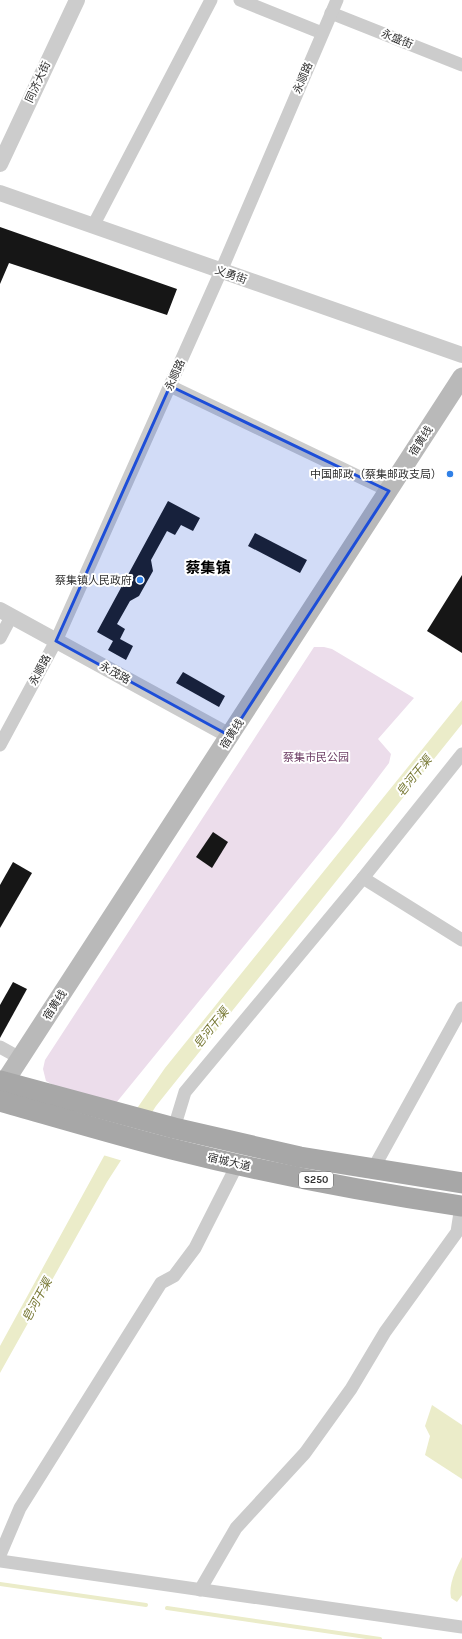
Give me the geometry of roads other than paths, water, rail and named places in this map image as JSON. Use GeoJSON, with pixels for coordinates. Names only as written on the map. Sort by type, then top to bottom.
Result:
{"type":"FeatureCollection","features":[{"type":"Feature","properties":{"kind":"main road","name":"宿黄线"},"geometry":{"type":"LineString","coordinates":[[1,1088],[462,377]]}},
{"type":"Feature","properties":{"kind":"main road","name":"宿城大道"},"geometry":{"type":"LineString","coordinates":[[1,1088],[97,1119],[172,1149],[237,1165],[363,1190],[462,1206]]}},
{"type":"Feature","properties":{"kind":"main road","name":"宿城大道"},"geometry":{"type":"LineString","coordinates":[[97,1119],[174,1128],[300,1157],[462,1183]]}},
{"type":"Feature","properties":{"kind":"street","name":"同济大街"},"geometry":{"type":"LineString","coordinates":[[0,164],[77,0]]}},
{"type":"Feature","properties":{"kind":"street"},"geometry":{"type":"LineString","coordinates":[[93,226],[211,0]]}},
{"type":"Feature","properties":{"kind":"street"},"geometry":{"type":"LineString","coordinates":[[240,0],[322,33]]}},
{"type":"Feature","properties":{"kind":"street","name":"永顺路"},"geometry":{"type":"LineString","coordinates":[[0,745],[56,641],[221,271],[337,0]]}},
{"type":"Feature","properties":{"kind":"street","name":"永盛街"},"geometry":{"type":"LineString","coordinates":[[331,14],[462,65]]}},
{"type":"Feature","properties":{"kind":"street","name":"义勇街"},"geometry":{"type":"LineString","coordinates":[[0,193],[462,355]]}},
{"type":"Feature","properties":{"kind":"street"},"geometry":{"type":"LineString","coordinates":[[170,386],[389,491]]}},
{"type":"Feature","properties":{"kind":"street"},"geometry":{"type":"LineString","coordinates":[[0,638],[6,614]]}},
{"type":"Feature","properties":{"kind":"street","name":"永茂路"},"geometry":{"type":"LineString","coordinates":[[6,614],[230,736]]}},
{"type":"Feature","properties":{"kind":"street"},"geometry":{"type":"LineString","coordinates":[[174,1128],[185,1092],[363,878],[462,754]]}},
{"type":"Feature","properties":{"kind":"street"},"geometry":{"type":"LineString","coordinates":[[363,878],[462,940]]}},
{"type":"Feature","properties":{"kind":"street"},"geometry":{"type":"LineString","coordinates":[[373,1169],[462,1008]]}},
{"type":"Feature","properties":{"kind":"street"},"geometry":{"type":"LineString","coordinates":[[0,1047],[20,1058]]}},
{"type":"Feature","properties":{"kind":"street"},"geometry":{"type":"LineString","coordinates":[[0,1555],[20,1508],[161,1283],[174,1276],[195,1248],[237,1165]]}},
{"type":"Feature","properties":{"kind":"street"},"geometry":{"type":"LineString","coordinates":[[200,1590],[236,1528],[305,1453],[351,1389],[385,1332],[457,1232],[462,1206]]}},
{"type":"Feature","properties":{"kind":"street"},"geometry":{"type":"LineString","coordinates":[[0,1561],[462,1626]]}},
{"type":"Feature","properties":{"kind":"water","name":"皂河干渠"},"geometry":{"type":"Polygon","coordinates":[[[462,700],[462,724],[156,1106],[107,1182],[0,1373],[0,1346],[104,1156],[165,1068],[462,700]]]}},
{"type":"Feature","properties":{"kind":"water"},"geometry":{"type":"Polygon","coordinates":[[[432,1405],[462,1425],[462,1479],[425,1455],[430,1436],[425,1426],[432,1405]]]}},
{"type":"Feature","properties":{"kind":"water"},"geometry":{"type":"Polygon","coordinates":[[[462,1557],[462,1595],[457,1602],[451,1598],[450,1593],[453,1577],[462,1557]]]}},
{"type":"Feature","properties":{"kind":"waterway"},"geometry":{"type":"LineString","coordinates":[[0,1584],[146,1605]]}},
{"type":"Feature","properties":{"kind":"waterway"},"geometry":{"type":"LineString","coordinates":[[167,1608],[380,1639]]}},
{"type":"Feature","properties":{"kind":"place","name":"中国邮政（蔡集邮政支局）"},"geometry":{"type":"Point","coordinates":[450,474]}},
{"type":"Feature","properties":{"kind":"place","name":"蔡集镇人民政府"},"geometry":{"type":"Point","coordinates":[140,580]}},
{"type":"Feature","properties":{"kind":"district","name":"蔡集镇"},"geometry":{"type":"Point","coordinates":[208,568]}},
{"type":"Feature","properties":{"kind":"park label","name":"蔡集市民公园"},"geometry":{"type":"Point","coordinates":[316,757]}}]}
